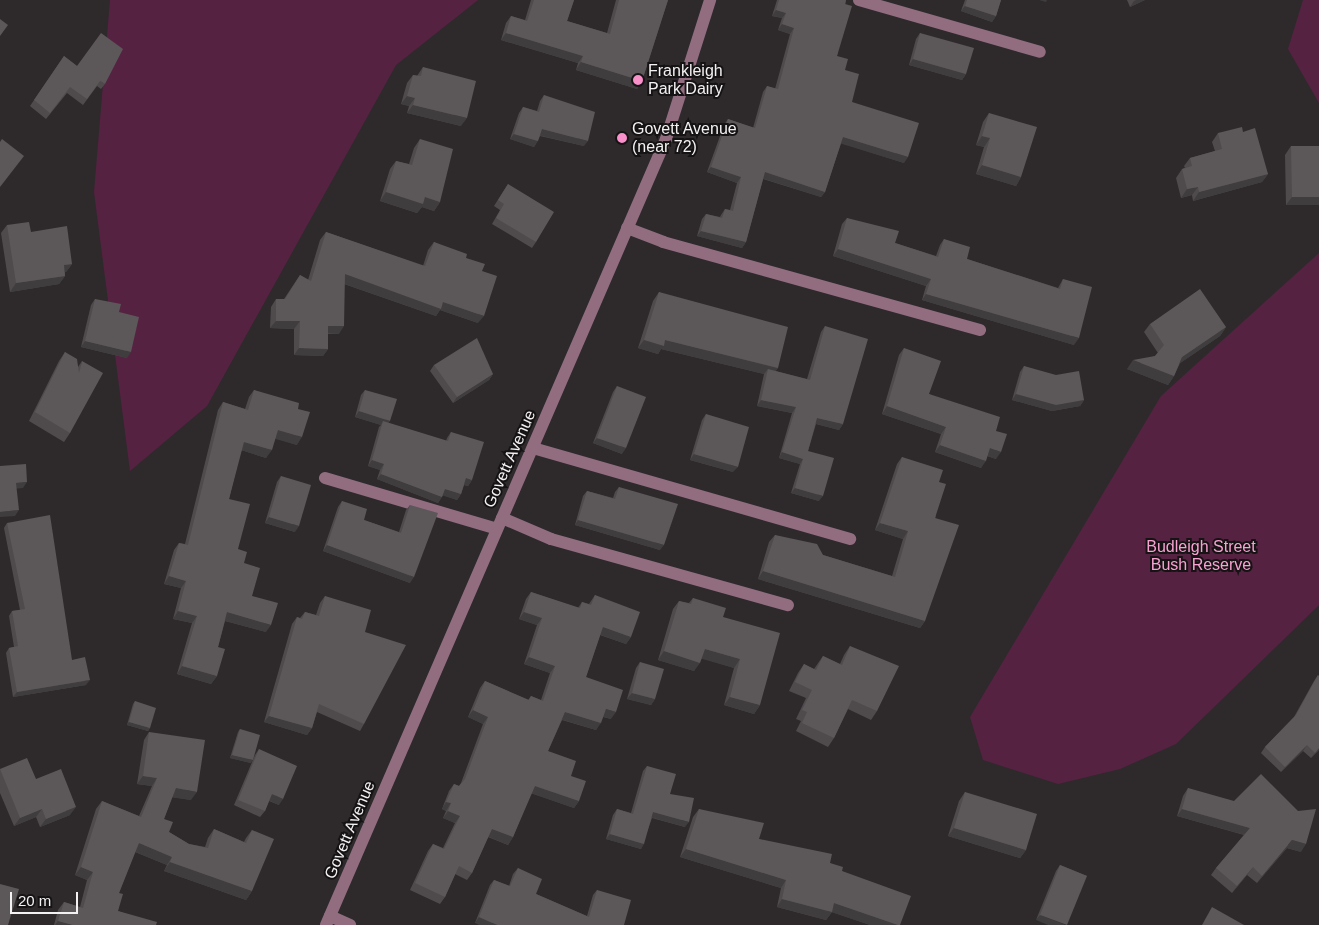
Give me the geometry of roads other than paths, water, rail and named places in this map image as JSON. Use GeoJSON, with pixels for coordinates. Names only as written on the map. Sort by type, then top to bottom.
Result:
{"type":"FeatureCollection","features":[{"type":"Feature","properties":{"kind":"street","name":"Govett Avenue"},"geometry":{"type":"LineString","coordinates":[[328,921],[534,448],[682,98],[710,0]]}},
{"type":"Feature","properties":{"kind":"street"},"geometry":{"type":"LineString","coordinates":[[859,0],[1040,52]]}},
{"type":"Feature","properties":{"kind":"street"},"geometry":{"type":"LineString","coordinates":[[627,228],[663,242],[980,330]]}},
{"type":"Feature","properties":{"kind":"street"},"geometry":{"type":"LineString","coordinates":[[534,448],[850,539]]}},
{"type":"Feature","properties":{"kind":"street"},"geometry":{"type":"LineString","coordinates":[[325,478],[500,524],[551,540],[788,605]]}},
{"type":"Feature","properties":{"kind":"street"},"geometry":{"type":"LineString","coordinates":[[328,921],[350,925]]}},
{"type":"Feature","properties":{"kind":"place","name":"Frankleigh Park Dairy"},"geometry":{"type":"Point","coordinates":[638,80]}},
{"type":"Feature","properties":{"kind":"place","name":"Govett Avenue (near 72)"},"geometry":{"type":"Point","coordinates":[622,138]}},
{"type":"Feature","properties":{"kind":"park label","name":"Budleigh Street Bush Reserve"},"geometry":{"type":"Point","coordinates":[1201,556]}}]}
